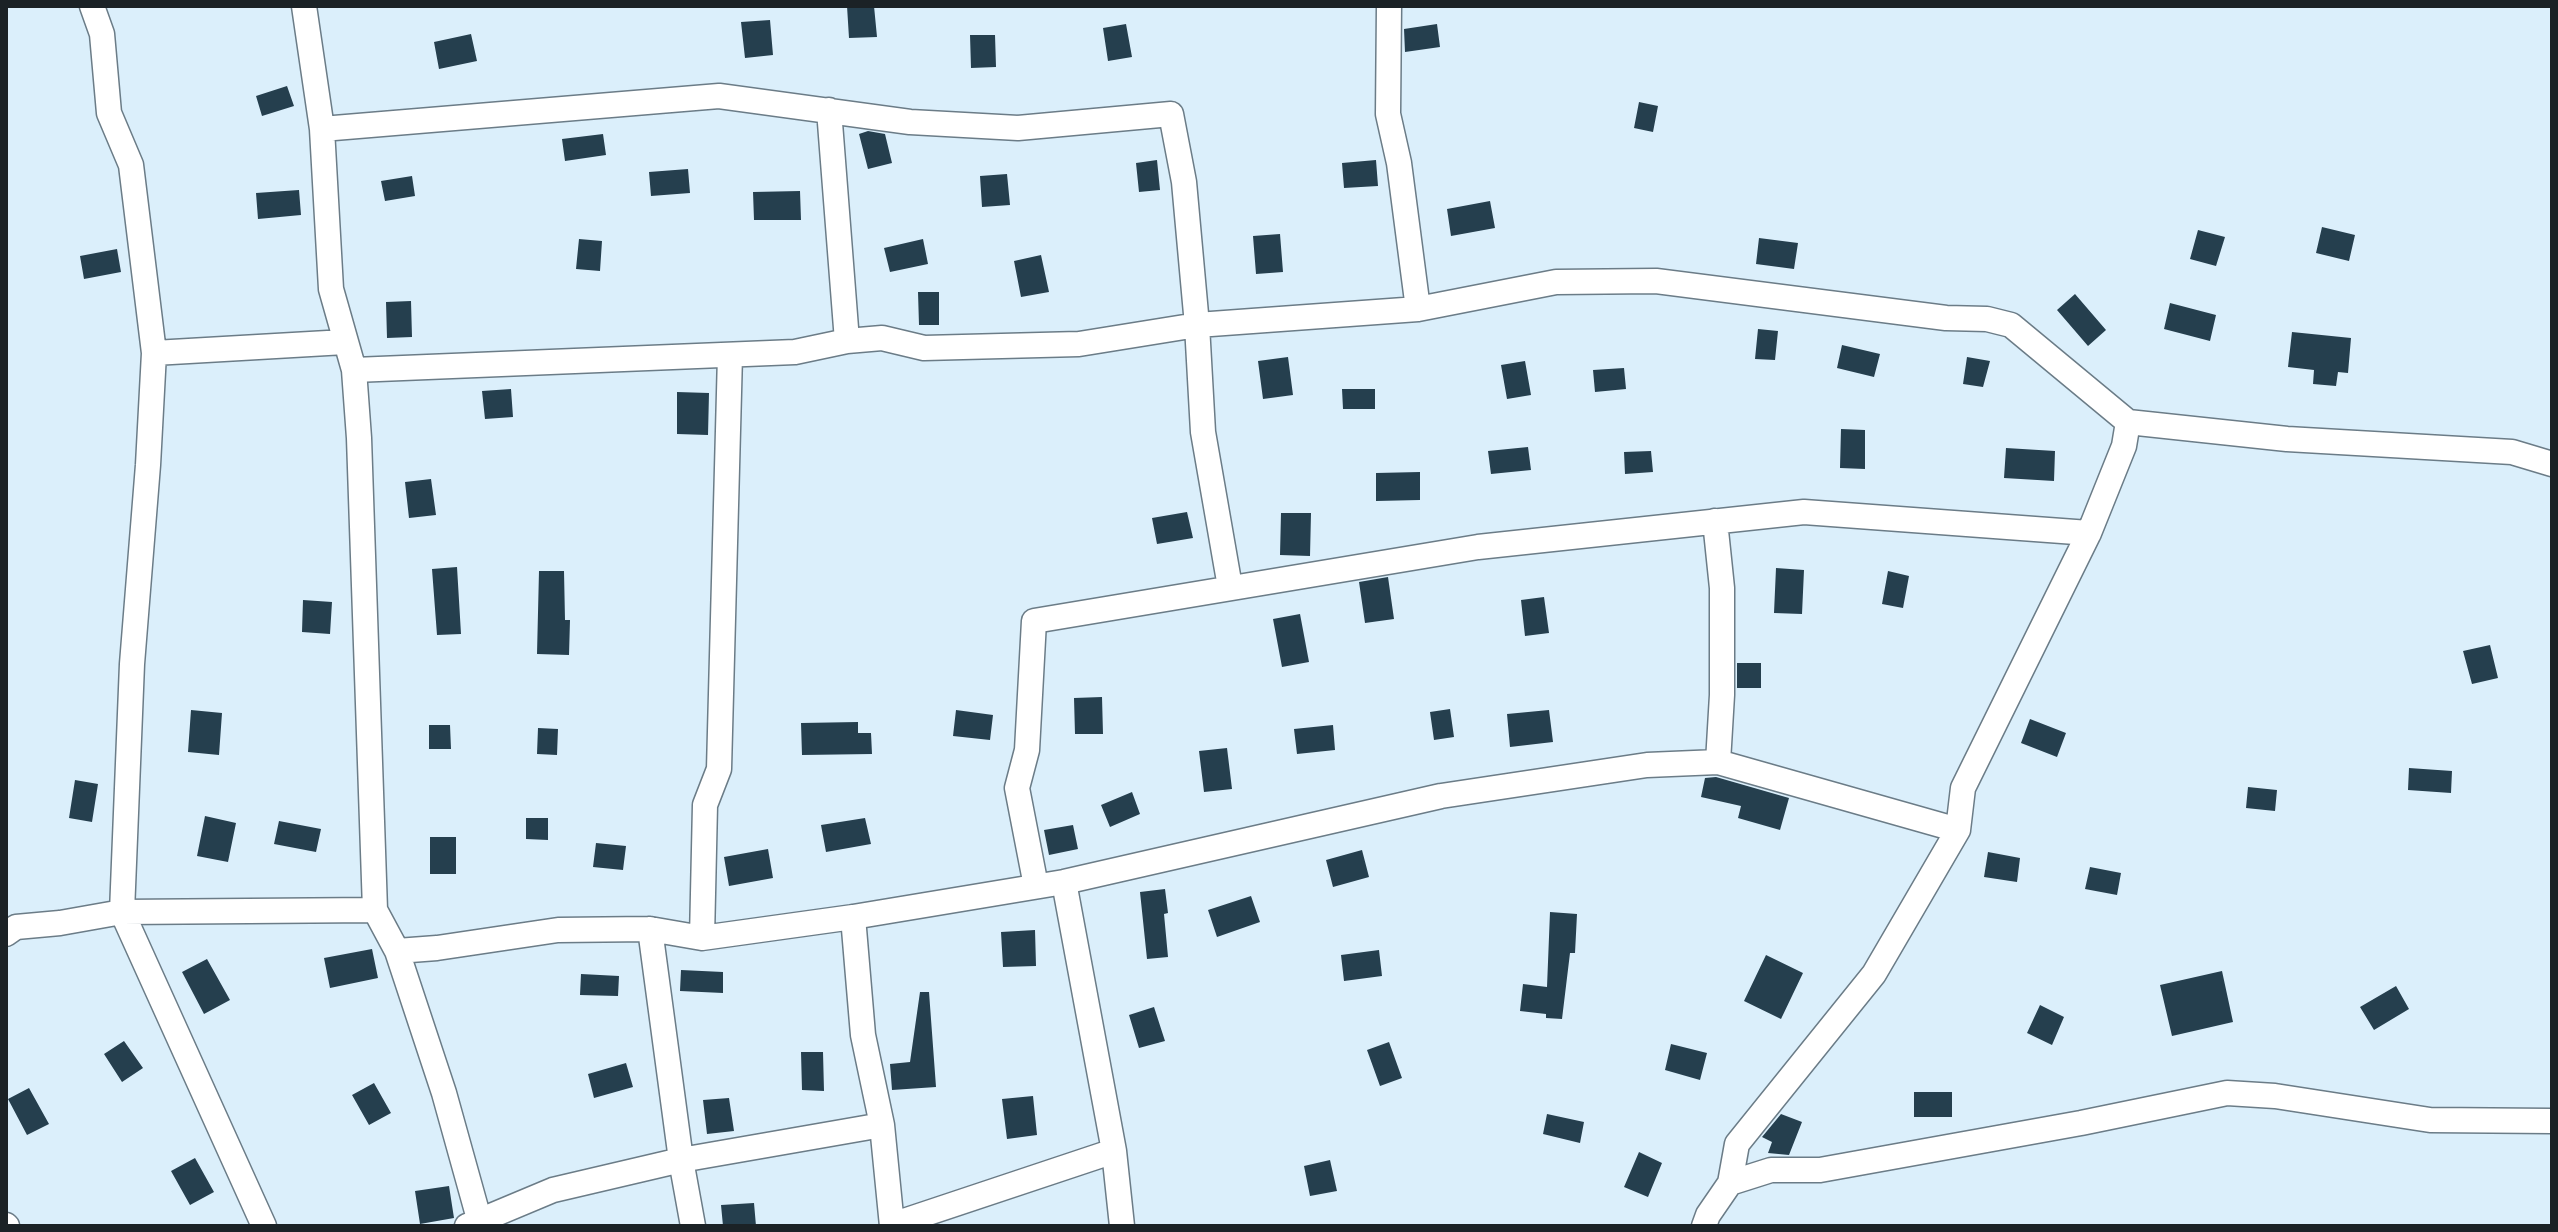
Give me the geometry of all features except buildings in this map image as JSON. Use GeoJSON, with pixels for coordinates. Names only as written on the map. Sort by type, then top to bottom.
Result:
{"type":"FeatureCollection","features":[{"type":"Feature","properties":{"kind":"street"},"geometry":{"type":"LineString","coordinates":[[92,6],[102,34],[109,113],[131,165],[154,353],[132,664],[122,912],[264,1226]]}},
{"type":"Feature","properties":{"kind":"street"},"geometry":{"type":"LineString","coordinates":[[304,6],[322,129],[331,289],[354,370],[375,910],[397,951],[444,1093],[476,1224],[553,1190],[681,1160],[882,1125]]}},
{"type":"Feature","properties":{"kind":"street"},"geometry":{"type":"LineString","coordinates":[[1389,6],[1388,114],[1399,163],[1418,309]]}},
{"type":"Feature","properties":{"kind":"street"},"geometry":{"type":"LineString","coordinates":[[322,129],[719,96],[910,122],[1018,128],[1171,114],[1184,182],[1203,432],[1230,587]]}},
{"type":"Feature","properties":{"kind":"street"},"geometry":{"type":"LineString","coordinates":[[829,110],[847,341]]}},
{"type":"Feature","properties":{"kind":"street"},"geometry":{"type":"LineString","coordinates":[[354,370],[795,352],[847,341],[882,338],[924,348],[1079,344],[1197,325],[1418,309],[1556,282],[1656,281],[1946,318],[1987,319],[2011,325],[2128,422],[2287,439],[2512,452],[2552,464]]}},
{"type":"Feature","properties":{"kind":"street"},"geometry":{"type":"LineString","coordinates":[[154,353],[345,342]]}},
{"type":"Feature","properties":{"kind":"street"},"geometry":{"type":"LineString","coordinates":[[702,938],[705,805],[719,769],[730,355]]}},
{"type":"Feature","properties":{"kind":"street"},"geometry":{"type":"LineString","coordinates":[[1704,1226],[1730,1183],[1737,1144],[1874,974],[1958,830],[1963,788],[2089,533],[2124,446],[2128,422]]}},
{"type":"Feature","properties":{"kind":"street"},"geometry":{"type":"LineString","coordinates":[[1036,886],[1017,788],[1027,750],[1034,621],[1478,547],[1804,512],[2089,533]]}},
{"type":"Feature","properties":{"kind":"street"},"geometry":{"type":"LineString","coordinates":[[1715,521],[1722,588],[1722,695],[1718,762]]}},
{"type":"Feature","properties":{"kind":"street"},"geometry":{"type":"LineString","coordinates":[[397,951],[558,930],[650,929],[702,938],[853,917],[1064,882],[1441,796],[1647,765],[1718,762],[1958,830]]}},
{"type":"Feature","properties":{"kind":"street"},"geometry":{"type":"LineString","coordinates":[[1064,882],[1114,1151],[1122,1226]]}},
{"type":"Feature","properties":{"kind":"street"},"geometry":{"type":"LineString","coordinates":[[6,934],[16,927],[122,912],[375,910]]}},
{"type":"Feature","properties":{"kind":"street"},"geometry":{"type":"LineString","coordinates":[[853,917],[863,1035],[882,1125],[892,1225],[1114,1151]]}},
{"type":"Feature","properties":{"kind":"street"},"geometry":{"type":"LineString","coordinates":[[650,929],[681,1160],[693,1226]]}},
{"type":"Feature","properties":{"kind":"street"},"geometry":{"type":"LineString","coordinates":[[1730,1183],[1771,1170],[1820,1170],[2227,1093],[2275,1096],[2430,1120],[2552,1121]]}}]}
